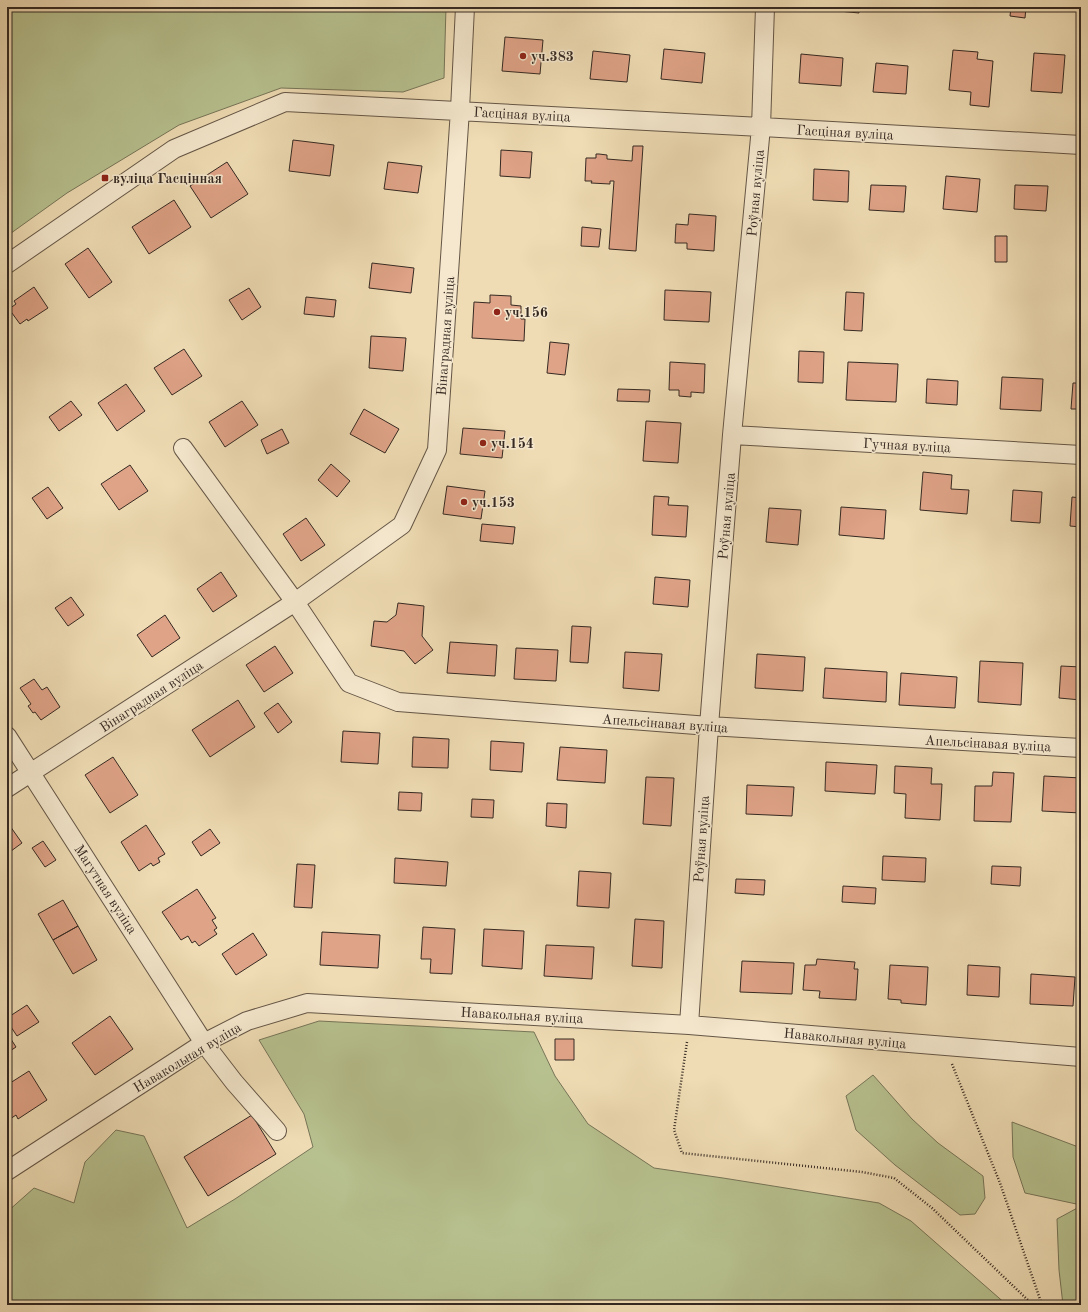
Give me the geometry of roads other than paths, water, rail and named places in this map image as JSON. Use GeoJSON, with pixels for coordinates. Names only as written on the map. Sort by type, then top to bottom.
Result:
{"type":"FeatureCollection","features":[{"type":"Feature","properties":{"kind":"street","name":"Вінаградная вуліца"},"geometry":{"type":"LineString","coordinates":[[7,788],[295,602],[402,525],[437,450],[460,110],[465,7]]}},
{"type":"Feature","properties":{"kind":"street","name":"Роўная вуліца"},"geometry":{"type":"LineString","coordinates":[[689,1025],[709,726],[732,435],[761,126],[765,7]]}},
{"type":"Feature","properties":{"kind":"street","name":"Гасціная вуліца"},"geometry":{"type":"LineString","coordinates":[[7,264],[174,148],[285,102],[761,126],[1081,145]]}},
{"type":"Feature","properties":{"kind":"street","name":"Гучная вуліца"},"geometry":{"type":"LineString","coordinates":[[732,435],[1081,456]]}},
{"type":"Feature","properties":{"kind":"street"},"geometry":{"type":"LineString","coordinates":[[183,448],[295,602]]}},
{"type":"Feature","properties":{"kind":"street","name":"Апельсінавая вуліца"},"geometry":{"type":"LineString","coordinates":[[295,602],[349,683],[398,702],[709,726],[1081,748]]}},
{"type":"Feature","properties":{"kind":"street","name":"Магутная вуліца"},"geometry":{"type":"LineString","coordinates":[[7,736],[204,1043],[234,1082],[278,1131]]}},
{"type":"Feature","properties":{"kind":"street","name":"Навакольная вуліца"},"geometry":{"type":"LineString","coordinates":[[7,1171],[204,1043],[247,1021],[307,1003],[689,1025],[1081,1057]]}},
{"type":"Feature","properties":{"kind":"place","name":"уч.383"},"geometry":{"type":"Point","coordinates":[523,56]}},
{"type":"Feature","properties":{"kind":"place","name":"вуліца Гасцінная"},"geometry":{"type":"Point","coordinates":[105,178]}},
{"type":"Feature","properties":{"kind":"place","name":"уч.156"},"geometry":{"type":"Point","coordinates":[497,312]}},
{"type":"Feature","properties":{"kind":"place","name":"уч.154"},"geometry":{"type":"Point","coordinates":[483,443]}},
{"type":"Feature","properties":{"kind":"place","name":"уч.153"},"geometry":{"type":"Point","coordinates":[464,502]}}]}
